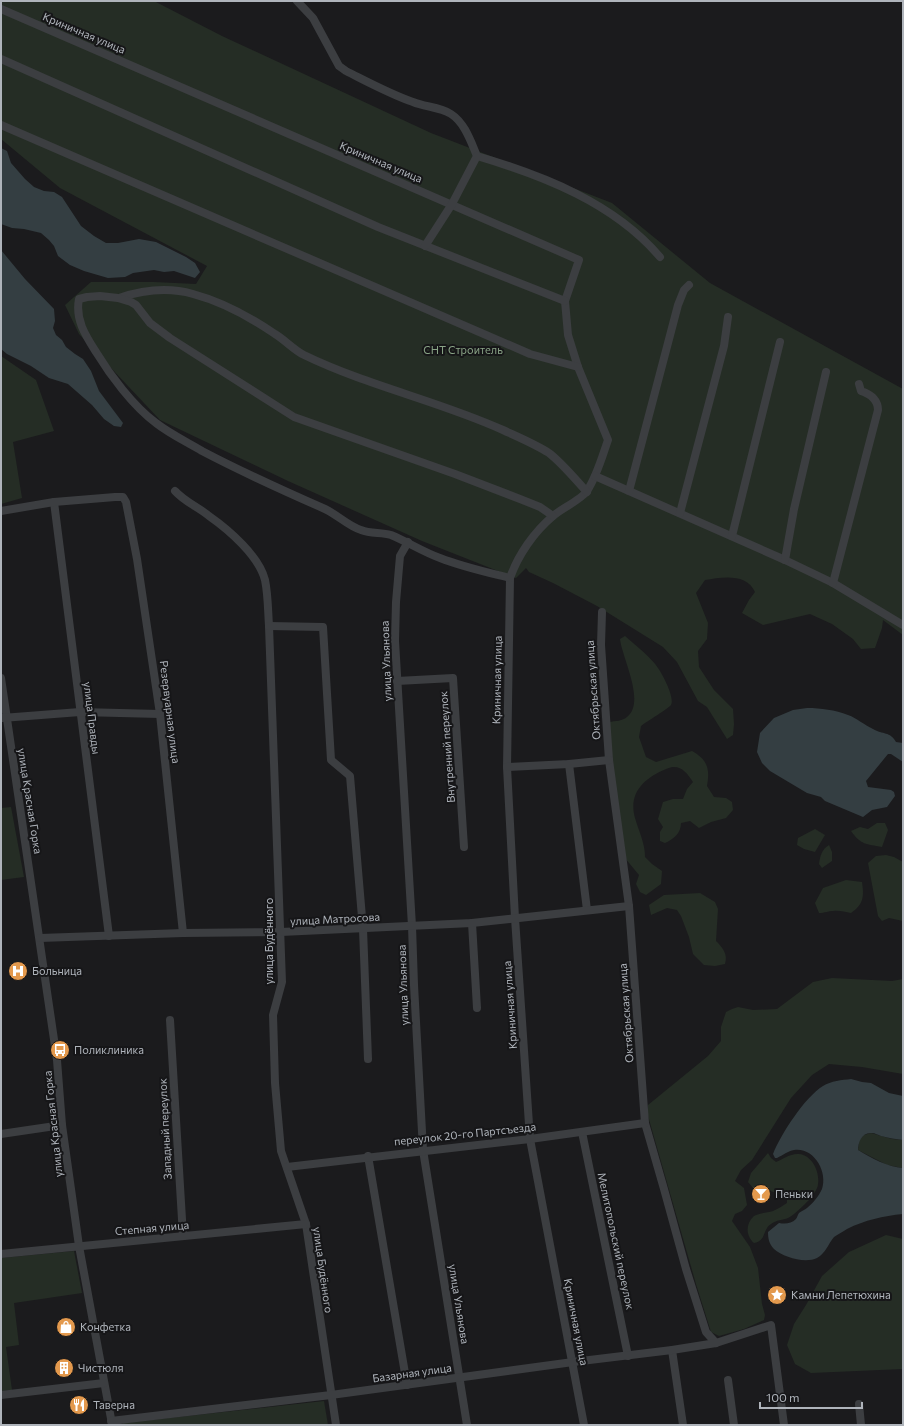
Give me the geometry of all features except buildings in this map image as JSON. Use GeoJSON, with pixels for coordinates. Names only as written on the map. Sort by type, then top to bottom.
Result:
{"type":"FeatureCollection","features":[{"type":"Feature","properties":{"kind":"street"},"geometry":{"type":"LineString","coordinates":[[296,1],[313,18],[342,69],[414,103],[451,114],[462,126],[478,156],[532,174],[587,200],[621,220],[652,247],[660,257]]}},
{"type":"Feature","properties":{"kind":"street","name":"Криничная улица"},"geometry":{"type":"LineString","coordinates":[[1,9],[579,260],[565,301],[568,335],[578,367],[608,440],[595,476]]}},
{"type":"Feature","properties":{"kind":"street"},"geometry":{"type":"LineString","coordinates":[[1,59],[371,224],[565,301]]}},
{"type":"Feature","properties":{"kind":"street"},"geometry":{"type":"LineString","coordinates":[[1,125],[530,354],[578,367]]}},
{"type":"Feature","properties":{"kind":"street"},"geometry":{"type":"LineString","coordinates":[[425,246],[452,204],[478,156]]}},
{"type":"Feature","properties":{"kind":"street"},"geometry":{"type":"LineString","coordinates":[[629,491],[678,305],[684,290],[689,285]]}},
{"type":"Feature","properties":{"kind":"street"},"geometry":{"type":"LineString","coordinates":[[118,298],[143,291],[170,290],[193,294],[224,305],[253,320],[303,354],[342,371],[478,419],[515,436],[549,454],[569,472],[587,492]]}},
{"type":"Feature","properties":{"kind":"street"},"geometry":{"type":"LineString","coordinates":[[553,516],[540,508],[469,479],[294,417],[170,338],[150,323],[136,305],[131,302],[118,298],[100,296],[79,299],[78,306],[85,335],[114,379],[155,423],[213,456],[328,511],[351,526],[363,531],[389,534],[438,558],[510,578],[513,568],[533,538],[553,516],[587,492],[595,476],[732,536],[833,583],[903,625]]}},
{"type":"Feature","properties":{"kind":"street"},"geometry":{"type":"LineString","coordinates":[[680,514],[724,346],[728,317]]}},
{"type":"Feature","properties":{"kind":"street"},"geometry":{"type":"LineString","coordinates":[[732,536],[780,342]]}},
{"type":"Feature","properties":{"kind":"street"},"geometry":{"type":"LineString","coordinates":[[785,560],[794,509],[826,372]]}},
{"type":"Feature","properties":{"kind":"street"},"geometry":{"type":"LineString","coordinates":[[833,583],[878,410],[878,405],[874,399],[867,393],[861,391],[859,384]]}},
{"type":"Feature","properties":{"kind":"street","name":"улица Будённого"},"geometry":{"type":"LineString","coordinates":[[175,491],[182,499],[208,515],[231,532],[261,567],[265,581],[269,626],[282,982],[273,1015],[275,1083],[281,1151],[306,1224],[336,1425]]}},
{"type":"Feature","properties":{"kind":"street","name":"Резервуарная улица"},"geometry":{"type":"LineString","coordinates":[[54,502],[123,496],[126,502],[137,559],[160,714],[183,932]]}},
{"type":"Feature","properties":{"kind":"street"},"geometry":{"type":"LineString","coordinates":[[1,511],[54,502]]}},
{"type":"Feature","properties":{"kind":"street","name":"улица Правды"},"geometry":{"type":"LineString","coordinates":[[54,502],[109,936]]}},
{"type":"Feature","properties":{"kind":"street","name":"улица Ульянова"},"geometry":{"type":"LineString","coordinates":[[408,542],[400,556],[396,602],[395,640],[412,926],[423,1150],[466,1425]]}},
{"type":"Feature","properties":{"kind":"street","name":"Криничная улица"},"geometry":{"type":"LineString","coordinates":[[510,578],[507,768],[515,918],[530,1139],[584,1425]]}},
{"type":"Feature","properties":{"kind":"street","name":"Октябрьская улица"},"geometry":{"type":"LineString","coordinates":[[602,612],[601,645],[609,760],[629,906],[645,1123],[686,1269],[706,1332],[716,1343]]}},
{"type":"Feature","properties":{"kind":"street"},"geometry":{"type":"LineString","coordinates":[[269,626],[323,627],[331,760],[350,776],[363,929],[368,1059]]}},
{"type":"Feature","properties":{"kind":"street","name":"улица Красная Горка"},"geometry":{"type":"LineString","coordinates":[[1,678],[4,717],[20,803],[57,1060],[62,1125],[79,1246],[112,1423]]}},
{"type":"Feature","properties":{"kind":"street","name":"Внутренний переулок"},"geometry":{"type":"LineString","coordinates":[[397,681],[453,678],[464,847]]}},
{"type":"Feature","properties":{"kind":"street"},"geometry":{"type":"LineString","coordinates":[[4,717],[80,712],[160,714]]}},
{"type":"Feature","properties":{"kind":"street"},"geometry":{"type":"LineString","coordinates":[[507,768],[609,760]]}},
{"type":"Feature","properties":{"kind":"street"},"geometry":{"type":"LineString","coordinates":[[569,764],[587,910]]}},
{"type":"Feature","properties":{"kind":"street","name":"улица Матросова"},"geometry":{"type":"LineString","coordinates":[[40,938],[183,932],[281,932],[363,929],[472,923],[629,906]]}},
{"type":"Feature","properties":{"kind":"street"},"geometry":{"type":"LineString","coordinates":[[472,923],[478,1008]]}},
{"type":"Feature","properties":{"kind":"street","name":"Западный переулок"},"geometry":{"type":"LineString","coordinates":[[170,1020],[182,1236]]}},
{"type":"Feature","properties":{"kind":"street","name":"переулок 20-го Партсъезда"},"geometry":{"type":"LineString","coordinates":[[287,1167],[368,1156],[530,1139],[645,1123]]}},
{"type":"Feature","properties":{"kind":"street"},"geometry":{"type":"LineString","coordinates":[[1,1134],[62,1125]]}},
{"type":"Feature","properties":{"kind":"street","name":"Мелитопольский переулок"},"geometry":{"type":"LineString","coordinates":[[582,1132],[628,1356]]}},
{"type":"Feature","properties":{"kind":"street"},"geometry":{"type":"LineString","coordinates":[[368,1156],[406,1385]]}},
{"type":"Feature","properties":{"kind":"street","name":"Степная улица"},"geometry":{"type":"LineString","coordinates":[[1,1254],[306,1224]]}},
{"type":"Feature","properties":{"kind":"street"},"geometry":{"type":"LineString","coordinates":[[716,1343],[770,1325],[784,1425]]}},
{"type":"Feature","properties":{"kind":"street","name":"Базарная улица"},"geometry":{"type":"LineString","coordinates":[[112,1423],[628,1356],[716,1343]]}},
{"type":"Feature","properties":{"kind":"street"},"geometry":{"type":"LineString","coordinates":[[672,1350],[684,1425]]}},
{"type":"Feature","properties":{"kind":"street"},"geometry":{"type":"LineString","coordinates":[[728,1380],[734,1425]]}},
{"type":"Feature","properties":{"kind":"street"},"geometry":{"type":"LineString","coordinates":[[1,1395],[104,1383]]}},
{"type":"Feature","properties":{"kind":"street"},"geometry":{"type":"LineString","coordinates":[[859,1404],[862,1425]]}},
{"type":"Feature","properties":{"kind":"green space","name":"СНТ Строитель"},"geometry":{"type":"Polygon","coordinates":[[[1,1],[154,1],[222,36],[431,133],[612,203],[710,283],[903,389],[903,635],[883,620],[882,628],[875,648],[861,649],[853,639],[832,624],[810,614],[763,625],[742,613],[755,592],[746,582],[740,579],[726,577],[705,580],[696,593],[708,623],[707,639],[698,651],[699,667],[714,690],[733,709],[733,735],[727,739],[707,707],[698,701],[677,662],[663,647],[597,606],[529,572],[526,568],[516,578],[422,541],[288,481],[160,420],[79,334],[65,305],[91,282],[196,284],[207,266],[60,188],[1,139],[1,1]]]}},
{"type":"Feature","properties":{"kind":"green space"},"geometry":{"type":"Polygon","coordinates":[[[1,356],[36,380],[54,431],[13,442],[22,498],[1,504],[1,356]]]}},
{"type":"Feature","properties":{"kind":"green space"},"geometry":{"type":"Polygon","coordinates":[[[625,636],[647,655],[660,671],[670,692],[672,702],[669,707],[641,726],[639,737],[646,757],[656,762],[692,751],[697,754],[702,758],[707,766],[707,786],[714,797],[726,798],[732,802],[733,810],[726,818],[711,822],[699,828],[690,821],[681,823],[680,830],[676,835],[665,843],[660,841],[660,832],[663,827],[658,819],[663,802],[673,799],[683,799],[687,789],[693,782],[685,771],[671,767],[651,777],[645,782],[636,794],[633,809],[643,842],[645,857],[662,871],[661,884],[646,895],[640,892],[636,884],[639,875],[620,852],[609,722],[621,720],[627,717],[632,710],[634,701],[634,691],[620,639],[625,636]]]}},
{"type":"Feature","properties":{"kind":"green space"},"geometry":{"type":"Polygon","coordinates":[[[11,807],[24,877],[1,880],[1,808],[11,807]]]}},
{"type":"Feature","properties":{"kind":"green space"},"geometry":{"type":"Polygon","coordinates":[[[877,823],[885,823],[888,830],[882,847],[864,843],[851,831],[860,827],[868,829],[877,823]]]}},
{"type":"Feature","properties":{"kind":"green space"},"geometry":{"type":"Polygon","coordinates":[[[815,829],[825,835],[815,852],[797,845],[798,838],[815,829]]]}},
{"type":"Feature","properties":{"kind":"green space"},"geometry":{"type":"Polygon","coordinates":[[[829,845],[832,852],[832,861],[822,868],[819,864],[821,856],[823,851],[829,845]]]}},
{"type":"Feature","properties":{"kind":"green space"},"geometry":{"type":"Polygon","coordinates":[[[886,855],[903,862],[903,921],[889,918],[882,921],[878,916],[868,863],[876,856],[886,855]]]}},
{"type":"Feature","properties":{"kind":"green space"},"geometry":{"type":"Polygon","coordinates":[[[846,880],[862,882],[863,896],[861,903],[851,913],[831,911],[819,913],[815,903],[823,888],[846,880]]]}},
{"type":"Feature","properties":{"kind":"green space"},"geometry":{"type":"Polygon","coordinates":[[[700,893],[715,902],[718,909],[716,941],[724,951],[726,957],[725,964],[715,966],[704,965],[693,954],[689,937],[681,916],[677,910],[667,908],[651,915],[649,905],[664,895],[700,893]]]}},
{"type":"Feature","properties":{"kind":"green space"},"geometry":{"type":"Polygon","coordinates":[[[832,978],[892,981],[903,979],[903,1074],[862,1067],[829,1064],[812,1075],[791,1098],[752,1160],[741,1170],[735,1181],[744,1188],[747,1205],[742,1211],[735,1214],[732,1221],[750,1247],[758,1268],[762,1304],[765,1315],[764,1320],[744,1329],[719,1336],[711,1332],[696,1284],[648,1116],[648,1105],[708,1056],[721,1041],[721,1027],[726,1012],[738,1007],[753,1010],[777,1009],[813,982],[832,978]]]}},
{"type":"Feature","properties":{"kind":"green space"},"geometry":{"type":"Polygon","coordinates":[[[871,1133],[892,1139],[903,1140],[903,1168],[887,1165],[858,1150],[859,1140],[864,1135],[871,1133]]]}},
{"type":"Feature","properties":{"kind":"green space"},"geometry":{"type":"Polygon","coordinates":[[[768,1153],[776,1162],[790,1155],[796,1154],[808,1157],[818,1174],[818,1186],[809,1200],[799,1210],[788,1218],[777,1221],[768,1226],[761,1240],[754,1243],[749,1237],[748,1233],[748,1226],[751,1219],[756,1215],[773,1211],[787,1203],[787,1198],[767,1190],[762,1184],[753,1188],[748,1182],[751,1173],[768,1153]]]}},
{"type":"Feature","properties":{"kind":"green space"},"geometry":{"type":"Polygon","coordinates":[[[886,1235],[903,1239],[903,1369],[811,1373],[795,1364],[787,1345],[794,1324],[822,1276],[849,1252],[886,1235]]]}},
{"type":"Feature","properties":{"kind":"green space"},"geometry":{"type":"Polygon","coordinates":[[[74,1251],[82,1293],[14,1303],[19,1345],[6,1347],[12,1390],[1,1391],[1,1258],[74,1251]]]}},
{"type":"Feature","properties":{"kind":"green space"},"geometry":{"type":"Polygon","coordinates":[[[324,1401],[328,1425],[123,1425],[123,1423],[324,1401]]]}},
{"type":"Feature","properties":{"kind":"shaded area"},"geometry":{"type":"Polygon","coordinates":[[[1,148],[7,151],[11,163],[34,187],[44,191],[54,192],[62,197],[81,226],[94,236],[106,243],[118,243],[139,239],[156,242],[195,263],[200,272],[195,278],[174,271],[164,272],[154,270],[133,273],[125,277],[108,278],[70,265],[58,256],[54,246],[41,233],[12,228],[1,224],[1,148]]]}},
{"type":"Feature","properties":{"kind":"shaded area"},"geometry":{"type":"Polygon","coordinates":[[[1,250],[25,279],[54,309],[55,321],[53,328],[56,335],[62,340],[66,347],[83,359],[91,371],[99,391],[123,423],[121,427],[114,426],[104,419],[92,405],[68,384],[49,378],[1,349],[1,250]]]}},
{"type":"Feature","properties":{"kind":"shaded area"},"geometry":{"type":"Polygon","coordinates":[[[817,708],[848,715],[877,731],[891,736],[896,742],[903,743],[903,762],[891,754],[888,754],[866,781],[868,787],[891,790],[894,792],[895,796],[887,807],[872,810],[863,817],[825,801],[821,797],[807,793],[770,771],[762,763],[757,752],[760,733],[774,718],[793,710],[817,708]]]}},
{"type":"Feature","properties":{"kind":"shaded area"},"geometry":{"type":"Polygon","coordinates":[[[851,1079],[871,1083],[889,1093],[903,1096],[903,1140],[869,1133],[861,1138],[858,1150],[886,1164],[903,1168],[903,1214],[874,1219],[847,1229],[834,1237],[825,1251],[820,1256],[812,1260],[800,1260],[788,1257],[772,1247],[769,1241],[768,1232],[779,1223],[783,1224],[794,1221],[799,1213],[806,1209],[818,1197],[822,1189],[823,1175],[818,1162],[808,1152],[794,1150],[777,1158],[775,1158],[773,1154],[794,1117],[816,1091],[829,1083],[851,1079]]]}},
{"type":"Feature","properties":{"kind":"place","name":"Больница"},"geometry":{"type":"Point","coordinates":[18,971]}},
{"type":"Feature","properties":{"kind":"place","name":"Поликлиника"},"geometry":{"type":"Point","coordinates":[60,1050]}},
{"type":"Feature","properties":{"kind":"place","name":"Пеньки"},"geometry":{"type":"Point","coordinates":[761,1194]}},
{"type":"Feature","properties":{"kind":"place","name":"Камни Лепетюхина"},"geometry":{"type":"Point","coordinates":[777,1295]}},
{"type":"Feature","properties":{"kind":"place","name":"Конфетка"},"geometry":{"type":"Point","coordinates":[66,1327]}},
{"type":"Feature","properties":{"kind":"place","name":"Чистюля"},"geometry":{"type":"Point","coordinates":[64,1368]}},
{"type":"Feature","properties":{"kind":"place","name":"Таверна"},"geometry":{"type":"Point","coordinates":[79,1405]}}]}
